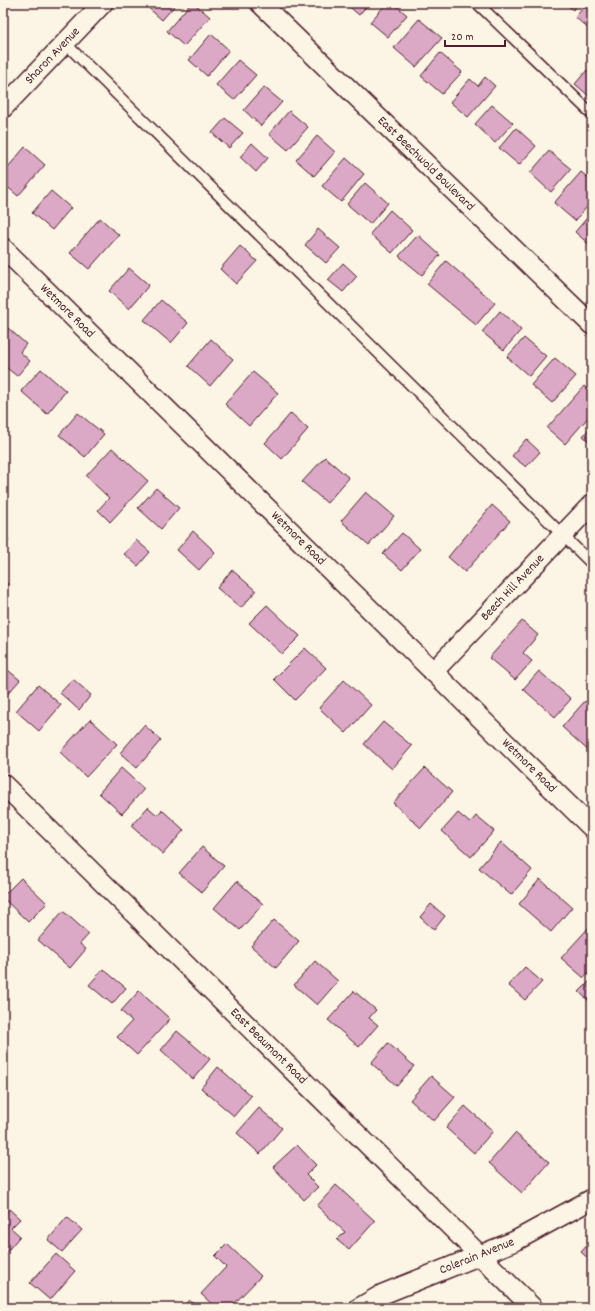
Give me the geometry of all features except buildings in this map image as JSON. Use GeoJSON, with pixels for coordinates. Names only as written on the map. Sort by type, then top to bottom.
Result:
{"type":"FeatureCollection","features":[{"type":"Feature","properties":{"kind":"street","name":"Sharon Avenue"},"geometry":{"type":"LineString","coordinates":[[3,108],[103,3]]}},
{"type":"Feature","properties":{"kind":"street","name":"East Beechwold Boulevard"},"geometry":{"type":"LineString","coordinates":[[260,3],[592,325]]}},
{"type":"Feature","properties":{"kind":"street","name":"Wetmore Road"},"geometry":{"type":"LineString","coordinates":[[3,248],[592,828]]}},
{"type":"Feature","properties":{"kind":"street","name":"Beech Hill Avenue"},"geometry":{"type":"LineString","coordinates":[[433,672],[592,504]]}},
{"type":"Feature","properties":{"kind":"street","name":"East Beaumont Road"},"geometry":{"type":"LineString","coordinates":[[3,784],[533,1308]]}},
{"type":"Feature","properties":{"kind":"street","name":"Colerain Avenue"},"geometry":{"type":"LineString","coordinates":[[359,1308],[382,1294],[515,1241],[592,1199]]}},
{"type":"Feature","properties":{"kind":"lane"},"geometry":{"type":"LineString","coordinates":[[477,3],[592,114]]}},
{"type":"Feature","properties":{"kind":"lane"},"geometry":{"type":"LineString","coordinates":[[65,43],[592,564]]}}]}
